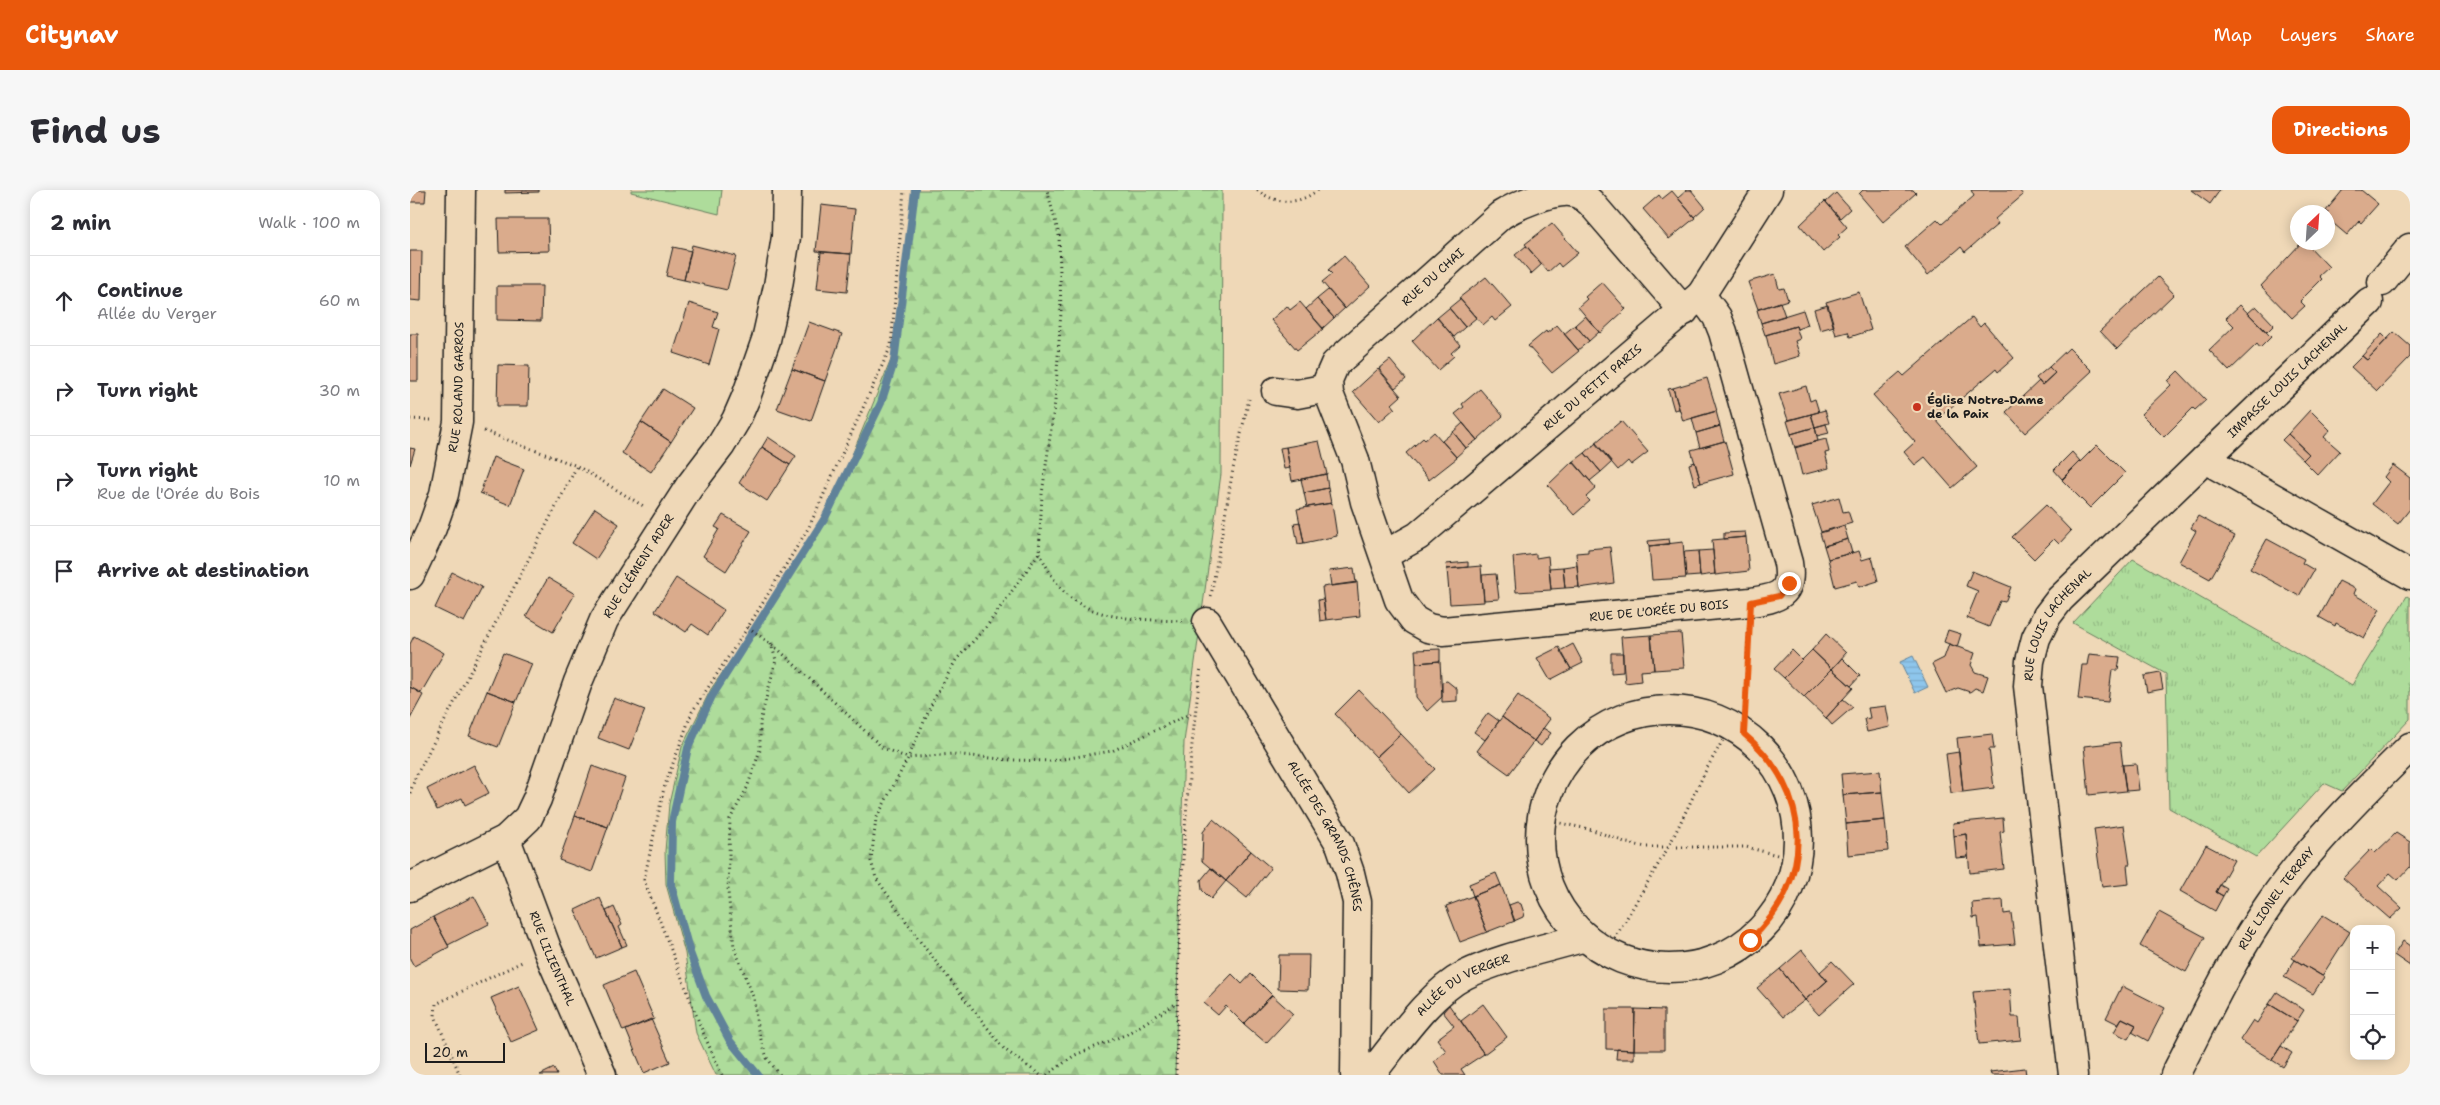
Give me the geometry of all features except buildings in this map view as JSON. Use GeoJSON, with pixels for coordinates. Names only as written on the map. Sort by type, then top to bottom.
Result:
{"type":"FeatureCollection","features":[{"type":"Feature","properties":{"kind":"street","name":"RUE ROLAND GARROS"},"geometry":{"type":"LineString","coordinates":[[410,575],[432,528],[444,494],[458,422],[461,190]]}},
{"type":"Feature","properties":{"kind":"street","name":"RUE CLÉMENT ADER"},"geometry":{"type":"LineString","coordinates":[[410,887],[506,838],[528,818],[537,799],[578,682],[604,620],[667,521],[736,420],[758,367],[778,286],[786,237],[787,190]]}},
{"type":"Feature","properties":{"kind":"street","name":"RUE DU PETIT PARIS"},"geometry":{"type":"LineString","coordinates":[[1384,555],[1418,536],[1692,303],[1768,190]]}},
{"type":"Feature","properties":{"kind":"street","name":"RUE DU CHAI"},"geometry":{"type":"LineString","coordinates":[[1328,388],[1329,375],[1335,364],[1502,215],[1520,205],[1560,192],[1577,193],[1591,202],[1692,303]]}},
{"type":"Feature","properties":{"kind":"street","name":"IMPASSE LOUIS LACHENAL"},"geometry":{"type":"LineString","coordinates":[[2205,459],[2375,292],[2410,248]]}},
{"type":"Feature","properties":{"kind":"street","name":"RUE DE L'ORÉE DU BOIS"},"geometry":{"type":"LineString","coordinates":[[1384,555],[1393,586],[1403,608],[1414,620],[1435,631],[1751,602],[1773,598],[1784,593],[1789,583],[1789,570],[1723,332],[1717,316],[1692,303]]}},
{"type":"Feature","properties":{"kind":"street"},"geometry":{"type":"LineString","coordinates":[[1276,391],[1297,394],[1328,388],[1355,460],[1364,502],[1384,555]]}},
{"type":"Feature","properties":{"kind":"street"},"geometry":{"type":"LineString","coordinates":[[2205,459],[2410,574]]}},
{"type":"Feature","properties":{"kind":"street","name":"RUE LOUIS LACHENAL"},"geometry":{"type":"LineString","coordinates":[[2073,1075],[2031,723],[2028,686],[2030,661],[2036,638],[2047,616],[2060,598],[2205,459]]}},
{"type":"Feature","properties":{"kind":"street","name":"ALLÉE DES GRANDS CHÊNES"},"geometry":{"type":"LineString","coordinates":[[1207,622],[1340,844],[1350,873],[1357,902],[1355,1075]]}},
{"type":"Feature","properties":{"kind":"street"},"geometry":{"type":"LineString","coordinates":[[1672,710],[1703,715],[1738,730],[1767,756],[1777,769],[1791,797],[1798,828],[1797,860],[1792,878],[1776,912],[1750,940],[1717,960],[1689,967],[1661,968],[1624,960],[1596,945],[1565,916],[1550,891],[1541,855],[1541,819],[1550,789],[1565,762],[1586,740],[1612,723],[1642,713],[1672,710]]}},
{"type":"Feature","properties":{"kind":"street","name":"RUE LIONEL TERRAY"},"geometry":{"type":"LineString","coordinates":[[2176,1075],[2226,977],[2271,902],[2326,835],[2410,747]]}},
{"type":"Feature","properties":{"kind":"street","name":"RUE LILIENTHAL"},"geometry":{"type":"LineString","coordinates":[[506,838],[547,949],[602,1075]]}},
{"type":"Feature","properties":{"kind":"street","name":"ALLÉE DU VERGER"},"geometry":{"type":"LineString","coordinates":[[1370,1075],[1429,1004],[1463,976],[1503,961],[1596,945]]}},
{"type":"Feature","properties":{"kind":"path"},"geometry":{"type":"LineString","coordinates":[[722,1075],[702,1030],[644,880],[664,788],[692,712],[748,627],[808,527],[891,346],[904,190]]}},
{"type":"Feature","properties":{"kind":"path"},"geometry":{"type":"LineString","coordinates":[[1040,1075],[1004,1049],[922,944],[876,878],[871,861],[876,819],[908,758],[933,701],[956,660],[987,626],[1038,552],[1042,494],[1055,401],[1061,312],[1059,236],[1047,190]]}},
{"type":"Feature","properties":{"kind":"path"},"geometry":{"type":"LineString","coordinates":[[1257,190],[1266,197],[1280,202],[1294,202],[1308,197],[1318,190]]}},
{"type":"Feature","properties":{"kind":"path"},"geometry":{"type":"LineString","coordinates":[[1176,1075],[1177,1003],[1191,744],[1207,622],[1233,469],[1249,397],[1276,391]]}},
{"type":"Feature","properties":{"kind":"path"},"geometry":{"type":"LineString","coordinates":[[410,419],[458,422],[577,466],[667,521]]}},
{"type":"Feature","properties":{"kind":"path"},"geometry":{"type":"LineString","coordinates":[[410,793],[415,778],[577,466]]}},
{"type":"Feature","properties":{"kind":"path"},"geometry":{"type":"LineString","coordinates":[[1038,552],[1063,591],[1088,609],[1126,618],[1207,622]]}},
{"type":"Feature","properties":{"kind":"path"},"geometry":{"type":"LineString","coordinates":[[1596,945],[1669,846],[1707,768],[1738,730],[1751,602]]}},
{"type":"Feature","properties":{"kind":"path"},"geometry":{"type":"LineString","coordinates":[[748,627],[770,642],[883,748],[908,758],[952,754],[1011,760],[1050,761],[1112,751],[1195,711]]}},
{"type":"Feature","properties":{"kind":"path"},"geometry":{"type":"LineString","coordinates":[[770,642],[776,660],[760,722],[760,750],[747,788],[730,819],[728,892],[734,947],[754,999],[756,1027],[767,1058],[780,1075]]}},
{"type":"Feature","properties":{"kind":"path"},"geometry":{"type":"LineString","coordinates":[[1541,819],[1592,830],[1627,844],[1646,847],[1746,847],[1797,860]]}},
{"type":"Feature","properties":{"kind":"path"},"geometry":{"type":"LineString","coordinates":[[460,1075],[435,1016],[436,1004],[547,949]]}},
{"type":"Feature","properties":{"kind":"path"},"geometry":{"type":"LineString","coordinates":[[1047,1075],[1075,1055],[1127,1034],[1177,1003]]}},
{"type":"Feature","properties":{"kind":"green space"},"geometry":{"type":"Polygon","coordinates":[[[631,190],[722,190],[719,214],[631,192],[631,190]]]}},
{"type":"Feature","properties":{"kind":"green space"},"geometry":{"type":"Polygon","coordinates":[[[912,190],[1222,190],[1221,474],[1184,742],[1175,1075],[716,1075],[696,1033],[685,953],[666,884],[665,851],[669,804],[682,747],[711,689],[821,531],[897,345],[912,190]]]}},
{"type":"Feature","properties":{"kind":"green space"},"geometry":{"type":"Polygon","coordinates":[[[2133,559],[2352,685],[2407,596],[2410,598],[2410,719],[2342,791],[2324,783],[2256,857],[2169,808],[2166,674],[2073,623],[2133,559]]]}},
{"type":"Feature","properties":{"kind":"water"},"geometry":{"type":"Polygon","coordinates":[[[1913,656],[1928,687],[1915,693],[1900,662],[1913,656]]]}},
{"type":"Feature","properties":{"kind":"waterway"},"geometry":{"type":"LineString","coordinates":[[758,1075],[730,1041],[706,996],[690,953],[671,884],[672,822],[688,748],[712,696],[825,518],[881,403],[894,362],[915,190]]}},
{"type":"Feature","properties":{"kind":"place","name":"Église Notre-Dame de la Paix"},"geometry":{"type":"Point","coordinates":[1917,407]}},
{"type":"Feature","properties":{"kind":"route"},"geometry":{"type":"LineString","coordinates":[[1750,940],[1776,912],[1785,896],[1797,860],[1798,828],[1791,797],[1777,769],[1756,744],[1744,734],[1751,602],[1779,596],[1784,593],[1789,583]]}}]}
